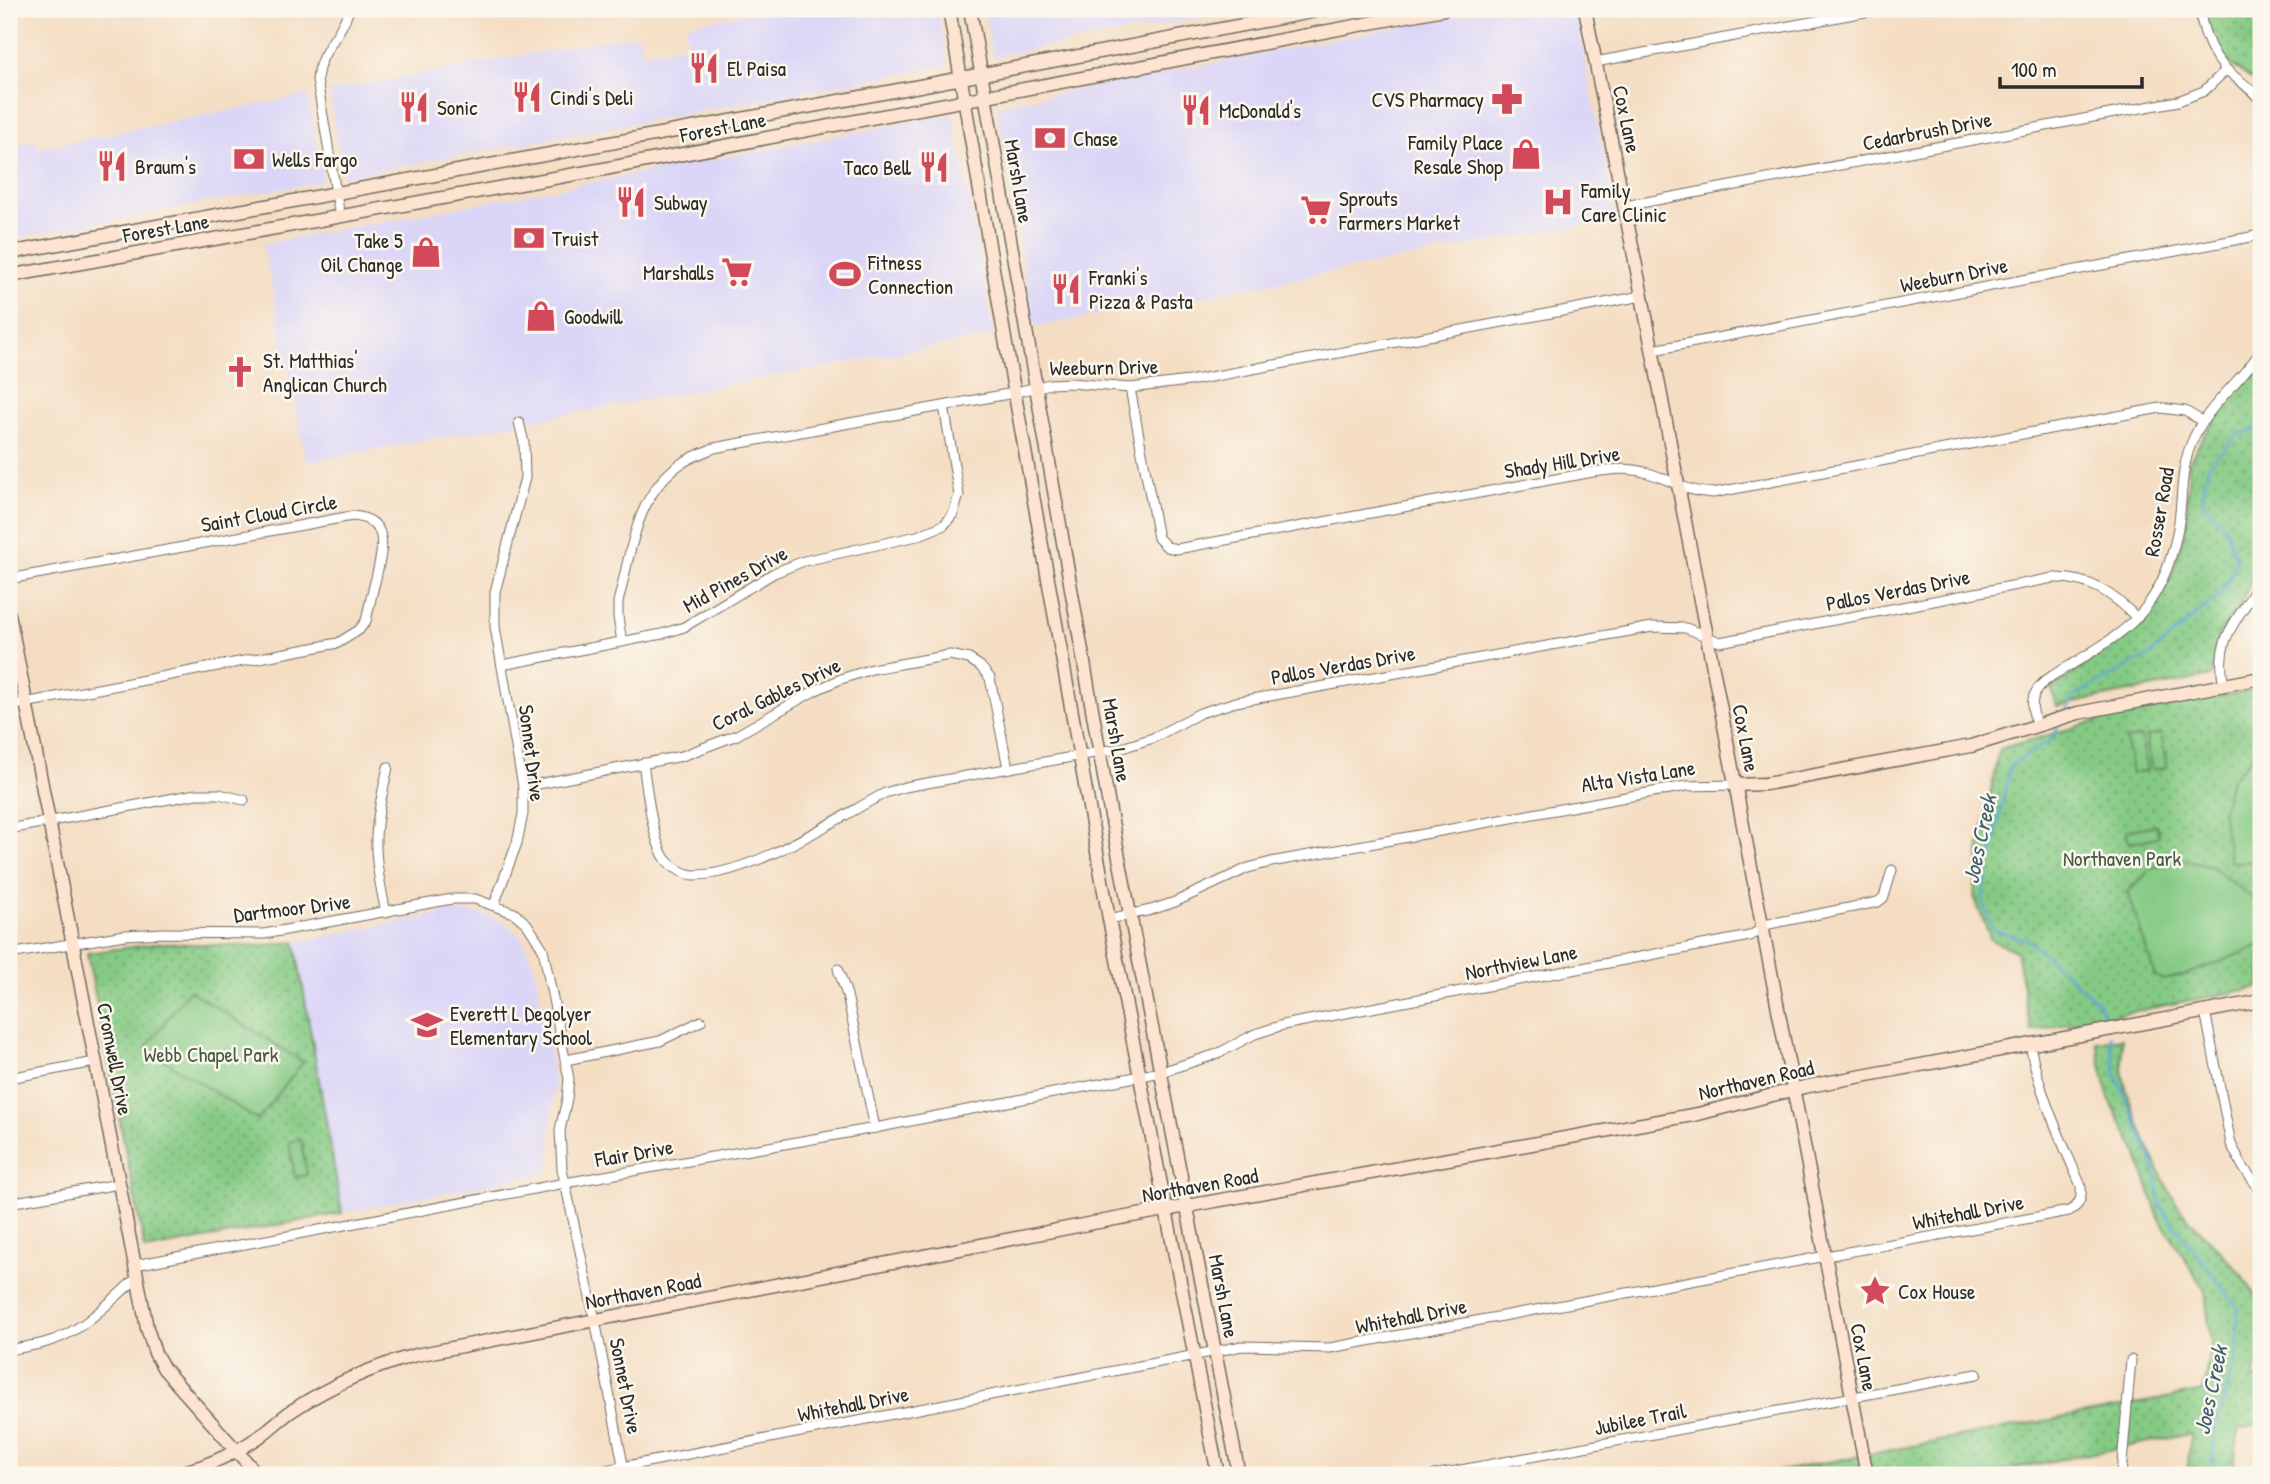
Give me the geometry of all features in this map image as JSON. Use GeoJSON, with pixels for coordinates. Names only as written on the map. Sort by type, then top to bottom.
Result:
{"type":"FeatureCollection","features":[{"type":"Feature","properties":{"kind":"main road","name":"Marsh Lane"},"geometry":{"type":"LineString","coordinates":[[949,9],[1109,919],[1218,1475]]}},
{"type":"Feature","properties":{"kind":"main road","name":"Marsh Lane"},"geometry":{"type":"LineString","coordinates":[[970,9],[1129,915],[1239,1475]]}},
{"type":"Feature","properties":{"kind":"main road","name":"Forest Lane"},"geometry":{"type":"LineString","coordinates":[[9,253],[1327,9]]}},
{"type":"Feature","properties":{"kind":"main road","name":"Forest Lane"},"geometry":{"type":"LineString","coordinates":[[9,276],[965,101],[1402,13],[1444,9]]}},
{"type":"Feature","properties":{"kind":"main road","name":"Cox Lane"},"geometry":{"type":"LineString","coordinates":[[1586,9],[1867,1475]]}},
{"type":"Feature","properties":{"kind":"main road"},"geometry":{"type":"LineString","coordinates":[[1146,44],[1150,64]]}},
{"type":"Feature","properties":{"kind":"main road"},"geometry":{"type":"LineString","coordinates":[[799,108],[803,131]]}},
{"type":"Feature","properties":{"kind":"main road"},"geometry":{"type":"LineString","coordinates":[[600,144],[604,169]]}},
{"type":"Feature","properties":{"kind":"main road"},"geometry":{"type":"LineString","coordinates":[[471,168],[475,192]]}},
{"type":"Feature","properties":{"kind":"main road"},"geometry":{"type":"LineString","coordinates":[[218,214],[223,238]]}},
{"type":"Feature","properties":{"kind":"main road"},"geometry":{"type":"LineString","coordinates":[[989,242],[1009,236]]}},
{"type":"Feature","properties":{"kind":"main road"},"geometry":{"type":"LineString","coordinates":[[95,237],[99,260]]}},
{"type":"Feature","properties":{"kind":"main road","name":"Cromwell Drive"},"geometry":{"type":"LineString","coordinates":[[9,614],[147,1328],[155,1353],[164,1369],[258,1475]]}},
{"type":"Feature","properties":{"kind":"main road","name":"Alta Vista Lane"},"geometry":{"type":"LineString","coordinates":[[1735,785],[1766,784],[1971,746],[2078,713],[2261,678]]}},
{"type":"Feature","properties":{"kind":"main road","name":"Northaven Road"},"geometry":{"type":"LineString","coordinates":[[170,1475],[206,1466],[235,1451],[324,1391],[391,1362],[1187,1206],[1698,1114],[1792,1090],[2261,1001]]}},
{"type":"Feature","properties":{"kind":"street"},"geometry":{"type":"LineString","coordinates":[[340,217],[317,80],[318,68],[326,50],[347,19],[349,9]]}},
{"type":"Feature","properties":{"kind":"street"},"geometry":{"type":"LineString","coordinates":[[1595,62],[1881,9]]}},
{"type":"Feature","properties":{"kind":"street"},"geometry":{"type":"LineString","coordinates":[[2199,9],[2213,52],[2226,70],[2248,86],[2261,101]]}},
{"type":"Feature","properties":{"kind":"street","name":"Cedarbrush Drive"},"geometry":{"type":"LineString","coordinates":[[1625,206],[2178,101],[2204,91],[2226,70]]}},
{"type":"Feature","properties":{"kind":"street","name":"Weeburn Drive"},"geometry":{"type":"LineString","coordinates":[[1653,350],[2261,234]]}},
{"type":"Feature","properties":{"kind":"street","name":"Weeburn Drive"},"geometry":{"type":"LineString","coordinates":[[622,642],[618,603],[647,500],[680,464],[714,449],[944,406],[1035,386],[1071,383],[1130,388],[1189,381],[1642,296]]}},
{"type":"Feature","properties":{"kind":"street","name":"Rosser Road"},"geometry":{"type":"LineString","coordinates":[[2041,724],[2032,701],[2037,689],[2058,672],[2113,638],[2148,605],[2166,570],[2178,527],[2183,473],[2191,443],[2202,421],[2219,398],[2247,370],[2261,351]]}},
{"type":"Feature","properties":{"kind":"street","name":"Shady Hill Drive"},"geometry":{"type":"LineString","coordinates":[[1130,388],[1158,538],[1167,547],[1177,549],[1604,471],[1631,469],[1647,472],[1690,491],[1713,493],[2160,408],[2185,411],[2202,421]]}},
{"type":"Feature","properties":{"kind":"street","name":"Mid Pines Drive"},"geometry":{"type":"LineString","coordinates":[[502,665],[684,627],[774,573],[804,561],[917,536],[944,525],[953,514],[959,495],[944,406]]}},
{"type":"Feature","properties":{"kind":"street","name":"Sonnet Drive"},"geometry":{"type":"LineString","coordinates":[[519,422],[524,443],[525,478],[495,592],[495,627],[523,787],[523,814],[517,843],[494,905],[514,913],[527,924],[543,949],[569,1079],[560,1130],[562,1169],[624,1471]]}},
{"type":"Feature","properties":{"kind":"street","name":"Saint Cloud Circle"},"geometry":{"type":"LineString","coordinates":[[9,579],[352,516],[364,517],[375,524],[384,544],[366,621],[359,630],[338,643],[9,706]]}},
{"type":"Feature","properties":{"kind":"street","name":"Pallos Verdas Drive"},"geometry":{"type":"LineString","coordinates":[[643,764],[658,844],[667,861],[693,876],[720,872],[770,856],[885,793],[905,787],[1122,748],[1153,738],[1200,713],[1236,702],[1652,627],[1686,628],[1720,642],[2053,578],[2091,583],[2111,594],[2137,618]]}},
{"type":"Feature","properties":{"kind":"street"},"geometry":{"type":"LineString","coordinates":[[2224,686],[2221,660],[2223,643],[2261,580]]}},
{"type":"Feature","properties":{"kind":"street","name":"Coral Gables Drive"},"geometry":{"type":"LineString","coordinates":[[523,787],[681,756],[737,735],[814,691],[841,679],[872,669],[950,655],[970,659],[990,678],[1008,768]]}},
{"type":"Feature","properties":{"kind":"street"},"geometry":{"type":"LineString","coordinates":[[386,913],[378,869],[376,838],[388,767]]}},
{"type":"Feature","properties":{"kind":"street","name":"Alta Vista Lane"},"geometry":{"type":"LineString","coordinates":[[1109,919],[1175,902],[1248,868],[1271,862],[1686,786],[1735,785]]}},
{"type":"Feature","properties":{"kind":"street"},"geometry":{"type":"LineString","coordinates":[[9,829],[196,794],[219,794],[244,800]]}},
{"type":"Feature","properties":{"kind":"street","name":"Northview Lane"},"geometry":{"type":"LineString","coordinates":[[1139,1075],[1161,1072],[1217,1054],[1255,1034],[1283,1025],[1750,936],[1769,924],[1878,902],[1884,897],[1892,870]]}},
{"type":"Feature","properties":{"kind":"street","name":"Dartmoor Drive"},"geometry":{"type":"LineString","coordinates":[[9,954],[125,935],[264,934],[452,900],[475,899],[494,905]]}},
{"type":"Feature","properties":{"kind":"street"},"geometry":{"type":"LineString","coordinates":[[838,969],[847,995],[876,1128]]}},
{"type":"Feature","properties":{"kind":"street"},"geometry":{"type":"LineString","coordinates":[[2206,1012],[2231,1143],[2236,1156],[2261,1189]]}},
{"type":"Feature","properties":{"kind":"street"},"geometry":{"type":"LineString","coordinates":[[566,1060],[660,1041],[701,1020]]}},
{"type":"Feature","properties":{"kind":"street","name":"Whitehall Drive"},"geometry":{"type":"LineString","coordinates":[[581,1475],[624,1471],[1194,1355],[1259,1345],[1331,1348],[2069,1211],[2075,1208],[2082,1196],[2081,1186],[2042,1095],[2030,1045]]}},
{"type":"Feature","properties":{"kind":"street"},"geometry":{"type":"LineString","coordinates":[[9,1078],[96,1062]]}},
{"type":"Feature","properties":{"kind":"street","name":"Flair Drive"},"geometry":{"type":"LineString","coordinates":[[137,1271],[565,1183],[876,1128],[1139,1075]]}},
{"type":"Feature","properties":{"kind":"street"},"geometry":{"type":"LineString","coordinates":[[9,1203],[119,1184]]}},
{"type":"Feature","properties":{"kind":"street"},"geometry":{"type":"LineString","coordinates":[[9,1350],[49,1342],[67,1335],[83,1324],[137,1271]]}},
{"type":"Feature","properties":{"kind":"street"},"geometry":{"type":"LineString","coordinates":[[2121,1475],[2131,1360]]}},
{"type":"Feature","properties":{"kind":"street","name":"Jubilee Trail"},"geometry":{"type":"LineString","coordinates":[[1434,1475],[1977,1374]]}},
{"type":"Feature","properties":{"kind":"shaded area"},"geometry":{"type":"Polygon","coordinates":[[[774,9],[937,9],[948,65],[343,177],[329,91],[638,34],[642,53],[688,44],[685,25],[774,9]]]}},
{"type":"Feature","properties":{"kind":"shaded area"},"geometry":{"type":"Polygon","coordinates":[[[983,9],[1246,9],[993,57],[983,9]]]}},
{"type":"Feature","properties":{"kind":"shaded area"},"geometry":{"type":"Polygon","coordinates":[[[1490,9],[1575,9],[1616,219],[1034,327],[997,105],[1490,9]]]}},
{"type":"Feature","properties":{"kind":"shaded area"},"geometry":{"type":"Polygon","coordinates":[[[308,95],[323,181],[9,239],[9,147],[36,141],[38,148],[308,95]]]}},
{"type":"Feature","properties":{"kind":"shaded area"},"geometry":{"type":"Polygon","coordinates":[[[953,114],[994,336],[306,462],[263,244],[953,114]]]}},
{"type":"Feature","properties":{"kind":"shaded area","name":"Everett L Degolyer Elementary School"},"geometry":{"type":"Polygon","coordinates":[[[448,912],[476,913],[501,920],[522,938],[534,966],[555,1084],[549,1172],[342,1213],[295,942],[448,912]]]}},
{"type":"Feature","properties":{"kind":"green space"},"geometry":{"type":"Polygon","coordinates":[[[2206,9],[2261,9],[2261,86],[2227,62],[2210,37],[2206,9]]]}},
{"type":"Feature","properties":{"kind":"green space"},"geometry":{"type":"Polygon","coordinates":[[[2261,361],[2260,565],[2239,606],[2219,634],[2212,676],[2057,706],[2051,689],[2143,624],[2170,579],[2186,529],[2189,462],[2226,404],[2261,361]]]}},
{"type":"Feature","properties":{"kind":"green space","name":"Northaven Park"},"geometry":{"type":"Polygon","coordinates":[[[2261,688],[2261,987],[2031,1031],[2016,951],[1991,940],[1974,896],[1980,845],[1999,749],[2104,719],[2261,688]]]}},
{"type":"Feature","properties":{"kind":"green space"},"geometry":{"type":"Polygon","coordinates":[[[2161,734],[2167,767],[2152,770],[2146,737],[2161,734]]]}},
{"type":"Feature","properties":{"kind":"green space"},"geometry":{"type":"Polygon","coordinates":[[[2141,737],[2147,771],[2132,773],[2126,740],[2141,737]]]}},
{"type":"Feature","properties":{"kind":"green space"},"geometry":{"type":"Polygon","coordinates":[[[2261,747],[2261,861],[2230,862],[2222,811],[2231,780],[2261,747]]]}},
{"type":"Feature","properties":{"kind":"green space"},"geometry":{"type":"Polygon","coordinates":[[[2156,825],[2159,837],[2129,843],[2126,831],[2156,825]]]}},
{"type":"Feature","properties":{"kind":"green space"},"geometry":{"type":"Polygon","coordinates":[[[2185,860],[2214,868],[2253,899],[2261,924],[2260,946],[2188,974],[2163,980],[2155,976],[2128,892],[2152,868],[2185,860]]]}},
{"type":"Feature","properties":{"kind":"green space","name":"Webb Chapel Park"},"geometry":{"type":"Polygon","coordinates":[[[295,942],[342,1213],[145,1250],[87,953],[160,943],[255,946],[295,942]]]}},
{"type":"Feature","properties":{"kind":"green space"},"geometry":{"type":"Polygon","coordinates":[[[189,990],[303,1062],[258,1120],[146,1048],[189,990]]]}},
{"type":"Feature","properties":{"kind":"green space"},"geometry":{"type":"Polygon","coordinates":[[[2122,1038],[2122,1070],[2126,1088],[2168,1189],[2186,1216],[2246,1281],[2260,1306],[2262,1333],[2254,1380],[2261,1379],[2261,1424],[2239,1429],[2232,1475],[2187,1475],[2191,1434],[1979,1475],[1759,1475],[2203,1391],[2211,1344],[2205,1291],[2158,1216],[2137,1153],[2109,1099],[2096,1042],[2122,1038]]]}},
{"type":"Feature","properties":{"kind":"green space"},"geometry":{"type":"Polygon","coordinates":[[[301,1140],[307,1175],[295,1177],[289,1142],[301,1140]]]}},
{"type":"Feature","properties":{"kind":"waterway","name":"Joes Creek"},"geometry":{"type":"LineString","coordinates":[[2067,710],[2074,696],[2150,655],[2222,593],[2237,561],[2226,528],[2202,501],[2208,466],[2240,433],[2261,429]]}},
{"type":"Feature","properties":{"kind":"waterway","name":"Joes Creek"},"geometry":{"type":"LineString","coordinates":[[2060,722],[2052,739],[2010,766],[1982,901],[1993,930],[2028,940],[2099,1003],[2107,1026]]}},
{"type":"Feature","properties":{"kind":"waterway","name":"Joes Creek"},"geometry":{"type":"LineString","coordinates":[[2110,1035],[2116,1075],[2153,1163],[2161,1207],[2238,1308],[2237,1356],[2216,1425],[2211,1475]]}},
{"type":"Feature","properties":{"kind":"place","name":"El Paisa"},"geometry":{"type":"Point","coordinates":[704,68]}},
{"type":"Feature","properties":{"kind":"place","name":"Cindi's Deli"},"geometry":{"type":"Point","coordinates":[527,97]}},
{"type":"Feature","properties":{"kind":"place","name":"CVS Pharmacy"},"geometry":{"type":"Point","coordinates":[1507,99]}},
{"type":"Feature","properties":{"kind":"place","name":"Sonic"},"geometry":{"type":"Point","coordinates":[414,107]}},
{"type":"Feature","properties":{"kind":"place","name":"McDonald's"},"geometry":{"type":"Point","coordinates":[1196,110]}},
{"type":"Feature","properties":{"kind":"place","name":"Chase"},"geometry":{"type":"Point","coordinates":[1050,138]}},
{"type":"Feature","properties":{"kind":"place","name":"Family Place Resale Shop"},"geometry":{"type":"Point","coordinates":[1526,154]}},
{"type":"Feature","properties":{"kind":"place","name":"Wells Fargo"},"geometry":{"type":"Point","coordinates":[249,159]}},
{"type":"Feature","properties":{"kind":"place","name":"Braum's"},"geometry":{"type":"Point","coordinates":[112,166]}},
{"type":"Feature","properties":{"kind":"place","name":"Taco Bell"},"geometry":{"type":"Point","coordinates":[934,167]}},
{"type":"Feature","properties":{"kind":"place","name":"Subway"},"geometry":{"type":"Point","coordinates":[631,202]}},
{"type":"Feature","properties":{"kind":"place","name":"Family Care Clinic"},"geometry":{"type":"Point","coordinates":[1558,202]}},
{"type":"Feature","properties":{"kind":"place","name":"Sprouts Farmers Market"},"geometry":{"type":"Point","coordinates":[1316,210]}},
{"type":"Feature","properties":{"kind":"place","name":"Truist"},"geometry":{"type":"Point","coordinates":[529,238]}},
{"type":"Feature","properties":{"kind":"place","name":"Take 5 Oil Change"},"geometry":{"type":"Point","coordinates":[426,252]}},
{"type":"Feature","properties":{"kind":"place","name":"Marshalls"},"geometry":{"type":"Point","coordinates":[737,272]}},
{"type":"Feature","properties":{"kind":"place","name":"Fitness Connection"},"geometry":{"type":"Point","coordinates":[845,274]}},
{"type":"Feature","properties":{"kind":"place","name":"Franki's Pizza & Pasta"},"geometry":{"type":"Point","coordinates":[1066,289]}},
{"type":"Feature","properties":{"kind":"place","name":"Goodwill"},"geometry":{"type":"Point","coordinates":[541,316]}},
{"type":"Feature","properties":{"kind":"place","name":"St. Matthias' Anglican Church"},"geometry":{"type":"Point","coordinates":[240,372]}},
{"type":"Feature","properties":{"kind":"place","name":"Everett L Degolyer Elementary School"},"geometry":{"type":"Point","coordinates":[427,1025]}},
{"type":"Feature","properties":{"kind":"place","name":"Cox House"},"geometry":{"type":"Point","coordinates":[1875,1291]}}]}
